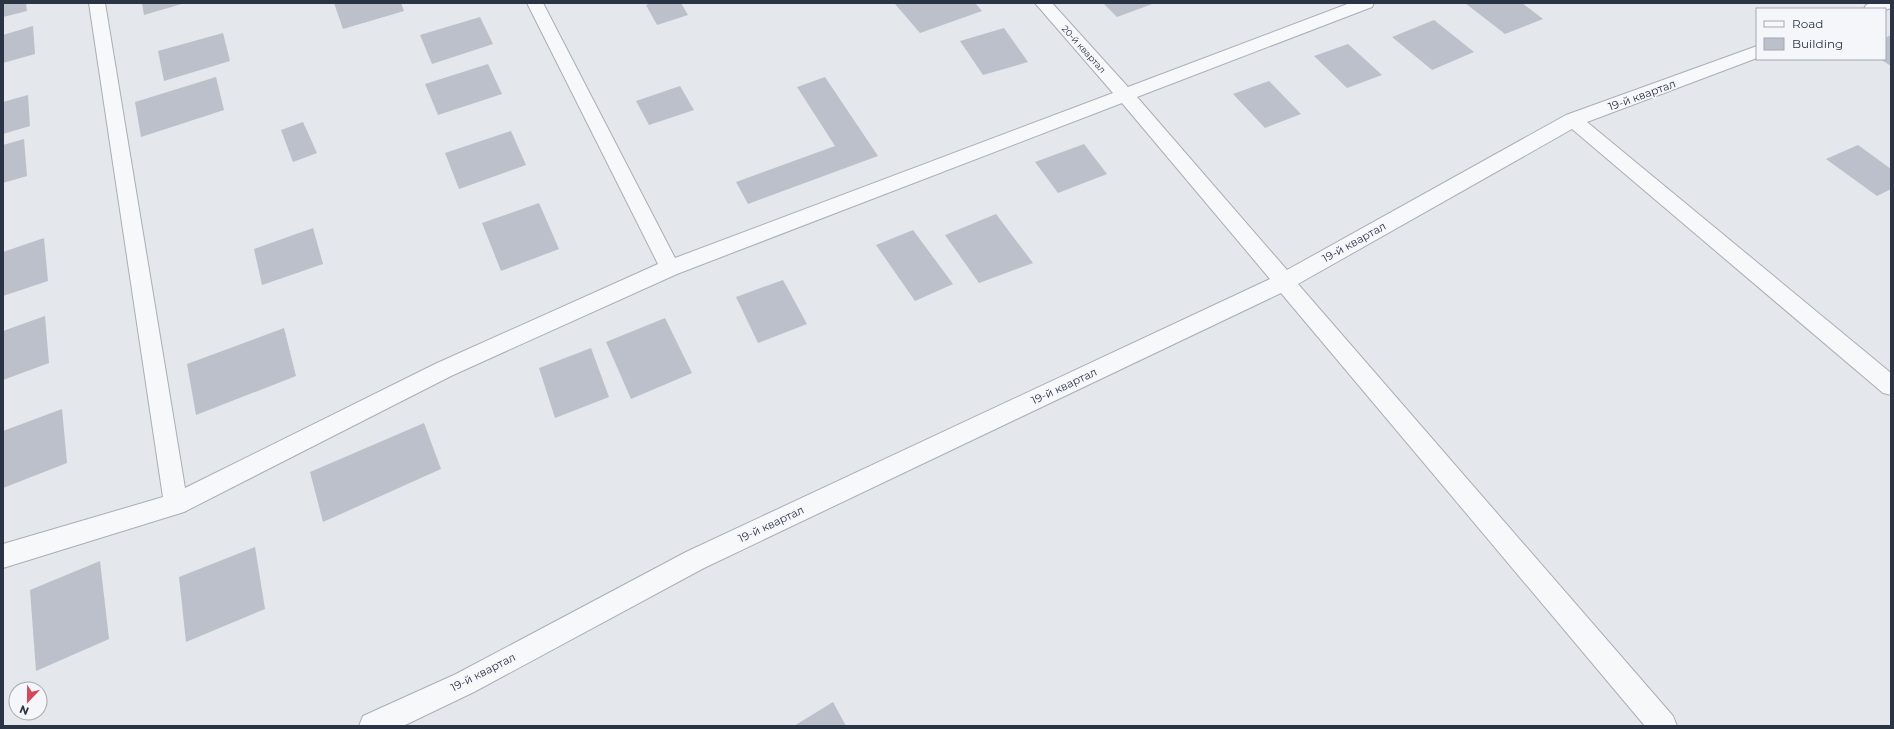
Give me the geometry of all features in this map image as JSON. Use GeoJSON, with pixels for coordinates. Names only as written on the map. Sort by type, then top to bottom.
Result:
{"type":"FeatureCollection","features":[{"type":"Feature","properties":{"kind":"street"},"geometry":{"type":"LineString","coordinates":[[97,3],[176,504]]}},
{"type":"Feature","properties":{"kind":"street"},"geometry":{"type":"LineString","coordinates":[[535,3],[670,268]]}},
{"type":"Feature","properties":{"kind":"street","name":"20-й квартал"},"geometry":{"type":"LineString","coordinates":[[1043,3],[1125,95],[1663,726]]}},
{"type":"Feature","properties":{"kind":"street"},"geometry":{"type":"LineString","coordinates":[[3,556],[176,504],[443,370],[670,268],[1366,3]]}},
{"type":"Feature","properties":{"kind":"street"},"geometry":{"type":"LineString","coordinates":[[1875,8],[1888,3]]}},
{"type":"Feature","properties":{"kind":"street","name":"19-й квартал"},"geometry":{"type":"LineString","coordinates":[[372,726],[465,683],[695,560],[1284,282],[1573,120],[1756,52]]}},
{"type":"Feature","properties":{"kind":"street"},"geometry":{"type":"LineString","coordinates":[[1573,120],[1891,386]]}},
{"type":"Feature","properties":{"kind":"building"},"geometry":{"type":"Polygon","coordinates":[[[3,3],[26,3],[27,11],[3,17],[3,3]]]}},
{"type":"Feature","properties":{"kind":"building"},"geometry":{"type":"Polygon","coordinates":[[[142,3],[185,3],[144,15],[142,3]]]}},
{"type":"Feature","properties":{"kind":"building"},"geometry":{"type":"Polygon","coordinates":[[[334,3],[401,3],[404,11],[343,29],[334,3]]]}},
{"type":"Feature","properties":{"kind":"building"},"geometry":{"type":"Polygon","coordinates":[[[652,3],[681,3],[688,15],[657,25],[646,5],[652,3]]]}},
{"type":"Feature","properties":{"kind":"building"},"geometry":{"type":"Polygon","coordinates":[[[975,3],[982,11],[920,33],[895,4],[975,3]]]}},
{"type":"Feature","properties":{"kind":"building"},"geometry":{"type":"Polygon","coordinates":[[[1103,3],[1155,3],[1117,17],[1103,3]]]}},
{"type":"Feature","properties":{"kind":"building"},"geometry":{"type":"Polygon","coordinates":[[[1465,3],[1522,3],[1543,19],[1505,34],[1465,3]]]}},
{"type":"Feature","properties":{"kind":"building"},"geometry":{"type":"Polygon","coordinates":[[[480,17],[493,44],[432,64],[420,35],[480,17]]]}},
{"type":"Feature","properties":{"kind":"building"},"geometry":{"type":"Polygon","coordinates":[[[1434,20],[1474,52],[1432,70],[1392,37],[1434,20]]]}},
{"type":"Feature","properties":{"kind":"building"},"geometry":{"type":"Polygon","coordinates":[[[33,26],[35,54],[3,63],[3,35],[33,26]]]}},
{"type":"Feature","properties":{"kind":"building"},"geometry":{"type":"Polygon","coordinates":[[[1004,28],[1028,62],[983,75],[960,41],[1004,28]]]}},
{"type":"Feature","properties":{"kind":"building"},"geometry":{"type":"Polygon","coordinates":[[[223,33],[230,61],[164,81],[158,51],[223,33]]]}},
{"type":"Feature","properties":{"kind":"building"},"geometry":{"type":"Polygon","coordinates":[[[1891,35],[1891,66],[1882,60],[1886,60],[1886,38],[1891,35]]]}},
{"type":"Feature","properties":{"kind":"building"},"geometry":{"type":"Polygon","coordinates":[[[1348,44],[1382,75],[1347,88],[1314,56],[1348,44]]]}},
{"type":"Feature","properties":{"kind":"building"},"geometry":{"type":"Polygon","coordinates":[[[488,64],[502,94],[438,115],[425,84],[488,64]]]}},
{"type":"Feature","properties":{"kind":"building"},"geometry":{"type":"Polygon","coordinates":[[[216,77],[224,110],[141,137],[135,102],[216,77]]]}},
{"type":"Feature","properties":{"kind":"building"},"geometry":{"type":"Polygon","coordinates":[[[825,77],[878,156],[748,204],[736,182],[835,146],[797,87],[825,77]]]}},
{"type":"Feature","properties":{"kind":"building"},"geometry":{"type":"Polygon","coordinates":[[[1269,81],[1301,114],[1265,128],[1233,94],[1269,81]]]}},
{"type":"Feature","properties":{"kind":"building"},"geometry":{"type":"Polygon","coordinates":[[[680,86],[694,110],[649,125],[636,101],[680,86]]]}},
{"type":"Feature","properties":{"kind":"building"},"geometry":{"type":"Polygon","coordinates":[[[28,95],[30,126],[3,134],[3,102],[28,95]]]}},
{"type":"Feature","properties":{"kind":"building"},"geometry":{"type":"Polygon","coordinates":[[[303,122],[317,153],[293,162],[281,130],[303,122]]]}},
{"type":"Feature","properties":{"kind":"building"},"geometry":{"type":"Polygon","coordinates":[[[511,131],[526,165],[459,189],[445,153],[511,131]]]}},
{"type":"Feature","properties":{"kind":"building"},"geometry":{"type":"Polygon","coordinates":[[[24,139],[27,176],[3,183],[3,145],[24,139]]]}},
{"type":"Feature","properties":{"kind":"building"},"geometry":{"type":"Polygon","coordinates":[[[1084,144],[1107,174],[1058,193],[1035,162],[1084,144]]]}},
{"type":"Feature","properties":{"kind":"building"},"geometry":{"type":"Polygon","coordinates":[[[1858,145],[1891,169],[1891,189],[1877,196],[1826,159],[1858,145]]]}},
{"type":"Feature","properties":{"kind":"building"},"geometry":{"type":"Polygon","coordinates":[[[539,203],[559,249],[501,271],[482,223],[539,203]]]}},
{"type":"Feature","properties":{"kind":"building"},"geometry":{"type":"Polygon","coordinates":[[[996,214],[1033,263],[979,283],[945,235],[996,214]]]}},
{"type":"Feature","properties":{"kind":"building"},"geometry":{"type":"Polygon","coordinates":[[[313,228],[323,264],[262,285],[254,249],[313,228]]]}},
{"type":"Feature","properties":{"kind":"building"},"geometry":{"type":"Polygon","coordinates":[[[913,230],[953,284],[915,301],[876,245],[913,230]]]}},
{"type":"Feature","properties":{"kind":"building"},"geometry":{"type":"Polygon","coordinates":[[[44,238],[48,281],[3,296],[3,252],[44,238]]]}},
{"type":"Feature","properties":{"kind":"building"},"geometry":{"type":"Polygon","coordinates":[[[783,280],[807,324],[758,343],[736,297],[783,280]]]}},
{"type":"Feature","properties":{"kind":"building"},"geometry":{"type":"Polygon","coordinates":[[[45,316],[49,363],[3,380],[3,331],[45,316]]]}},
{"type":"Feature","properties":{"kind":"building"},"geometry":{"type":"Polygon","coordinates":[[[665,318],[692,373],[631,399],[606,342],[665,318]]]}},
{"type":"Feature","properties":{"kind":"building"},"geometry":{"type":"Polygon","coordinates":[[[284,328],[296,376],[196,415],[187,364],[284,328]]]}},
{"type":"Feature","properties":{"kind":"building"},"geometry":{"type":"Polygon","coordinates":[[[591,348],[609,397],[555,418],[539,368],[591,348]]]}},
{"type":"Feature","properties":{"kind":"building"},"geometry":{"type":"Polygon","coordinates":[[[62,409],[67,463],[3,488],[3,431],[62,409]]]}},
{"type":"Feature","properties":{"kind":"building"},"geometry":{"type":"Polygon","coordinates":[[[424,423],[441,469],[323,522],[310,472],[424,423]]]}},
{"type":"Feature","properties":{"kind":"building"},"geometry":{"type":"Polygon","coordinates":[[[255,547],[265,609],[186,642],[179,577],[255,547]]]}},
{"type":"Feature","properties":{"kind":"building"},"geometry":{"type":"Polygon","coordinates":[[[100,561],[109,639],[36,671],[30,590],[100,561]]]}},
{"type":"Feature","properties":{"kind":"building"},"geometry":{"type":"Polygon","coordinates":[[[833,702],[846,726],[794,726],[833,702]]]}}]}
